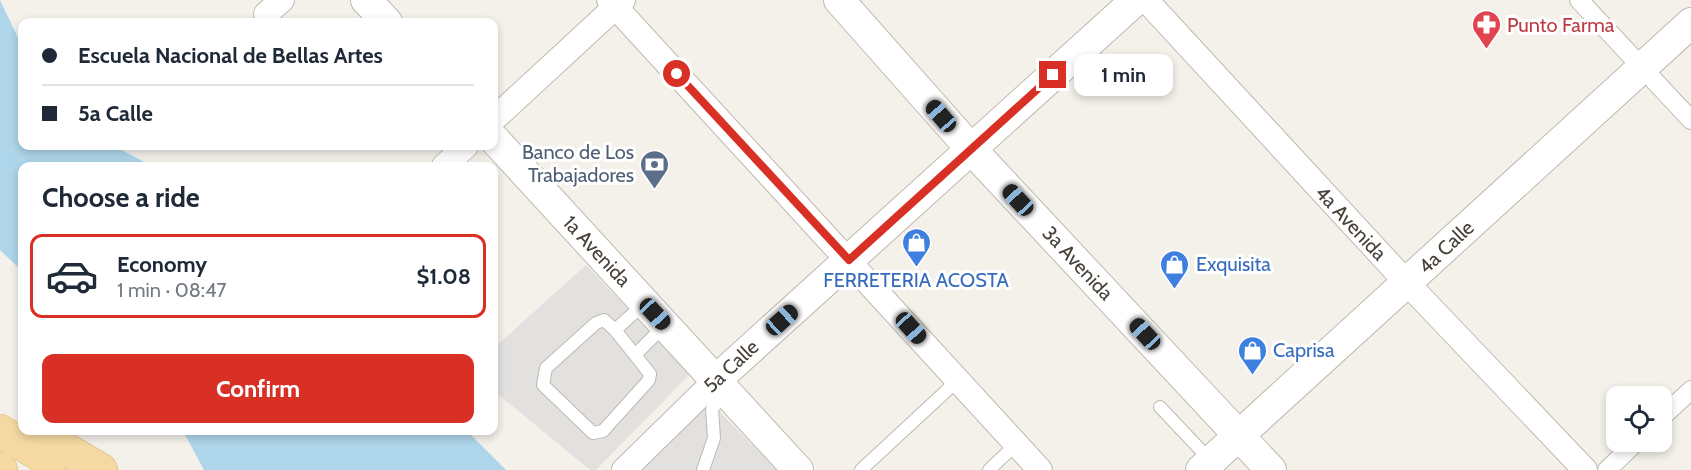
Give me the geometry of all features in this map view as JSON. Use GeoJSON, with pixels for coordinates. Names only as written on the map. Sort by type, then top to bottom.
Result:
{"type":"FeatureCollection","features":[{"type":"Feature","properties":{"kind":"main road"},"geometry":{"type":"LineString","coordinates":[[0,411],[18,422]]}},
{"type":"Feature","properties":{"kind":"main road"},"geometry":{"type":"LineString","coordinates":[[0,431],[66,470]]}},
{"type":"Feature","properties":{"kind":"main road"},"geometry":{"type":"LineString","coordinates":[[42,435],[101,470]]}},
{"type":"Feature","properties":{"kind":"street"},"geometry":{"type":"LineString","coordinates":[[366,0],[383,18]]}},
{"type":"Feature","properties":{"kind":"street","name":"3a Avenida"},"geometry":{"type":"LineString","coordinates":[[839,0],[970,149],[1271,470]]}},
{"type":"Feature","properties":{"kind":"street","name":"5a Calle"},"geometry":{"type":"LineString","coordinates":[[624,470],[720,385],[849,260],[1136,0]]}},
{"type":"Feature","properties":{"kind":"street","name":"4a Avenida"},"geometry":{"type":"LineString","coordinates":[[1146,0],[1407,283],[1585,470]]}},
{"type":"Feature","properties":{"kind":"street"},"geometry":{"type":"LineString","coordinates":[[1579,0],[1691,120]]}},
{"type":"Feature","properties":{"kind":"street"},"geometry":{"type":"LineString","coordinates":[[498,115],[615,2],[1040,470]]}},
{"type":"Feature","properties":{"kind":"street","name":"4a Calle"},"geometry":{"type":"LineString","coordinates":[[1206,465],[1691,23]]}},
{"type":"Feature","properties":{"kind":"street","name":"1a Avenida"},"geometry":{"type":"LineString","coordinates":[[498,143],[798,470]]}},
{"type":"Feature","properties":{"kind":"street"},"geometry":{"type":"LineString","coordinates":[[448,162],[462,150]]}},
{"type":"Feature","properties":{"kind":"street"},"geometry":{"type":"LineString","coordinates":[[1672,408],[1691,390]]}},
{"type":"Feature","properties":{"kind":"street"},"geometry":{"type":"LineString","coordinates":[[1607,470],[1626,452]]}},
{"type":"Feature","properties":{"kind":"lane"},"geometry":{"type":"LineString","coordinates":[[615,330],[645,303]]}},
{"type":"Feature","properties":{"kind":"lane"},"geometry":{"type":"LineString","coordinates":[[604,320],[635,355],[650,374],[649,380],[603,431],[594,434],[543,385],[546,368],[596,323],[604,320]]}},
{"type":"Feature","properties":{"kind":"lane"},"geometry":{"type":"LineString","coordinates":[[635,355],[665,325]]}},
{"type":"Feature","properties":{"kind":"lane"},"geometry":{"type":"LineString","coordinates":[[861,470],[958,380]]}},
{"type":"Feature","properties":{"kind":"lane"},"geometry":{"type":"LineString","coordinates":[[703,470],[714,438],[712,409],[720,385]]}},
{"type":"Feature","properties":{"kind":"lane"},"geometry":{"type":"LineString","coordinates":[[1160,407],[1206,465]]}},
{"type":"Feature","properties":{"kind":"lane"},"geometry":{"type":"LineString","coordinates":[[989,470],[1016,444]]}},
{"type":"Feature","properties":{"kind":"shaded area"},"geometry":{"type":"Polygon","coordinates":[[[586,265],[690,374],[596,470],[590,470],[498,394],[498,344],[586,265]]]}},
{"type":"Feature","properties":{"kind":"shaded area"},"geometry":{"type":"Polygon","coordinates":[[[706,398],[777,470],[635,470],[706,398]]]}},
{"type":"Feature","properties":{"kind":"water"},"geometry":{"type":"Polygon","coordinates":[[[0,0],[18,38],[18,150],[122,150],[144,162],[18,162],[18,267],[0,250],[0,0]]]}},
{"type":"Feature","properties":{"kind":"water"},"geometry":{"type":"Polygon","coordinates":[[[185,435],[471,435],[506,470],[204,470],[185,435]]]}},
{"type":"Feature","properties":{"kind":"place","name":"Punto Farma"},"geometry":{"type":"Point","coordinates":[1486,50]}},
{"type":"Feature","properties":{"kind":"place","name":"Banco de Los Trabajadores"},"geometry":{"type":"Point","coordinates":[655,190]}},
{"type":"Feature","properties":{"kind":"place","name":"FERRETERIA ACOSTA"},"geometry":{"type":"Point","coordinates":[916,268]}},
{"type":"Feature","properties":{"kind":"place","name":"Exquisita"},"geometry":{"type":"Point","coordinates":[1175,290]}},
{"type":"Feature","properties":{"kind":"place","name":"Caprisa"},"geometry":{"type":"Point","coordinates":[1252,376]}},
{"type":"Feature","properties":{"kind":"route"},"geometry":{"type":"LineString","coordinates":[[677,74],[849,260],[1053,75]]}}]}
